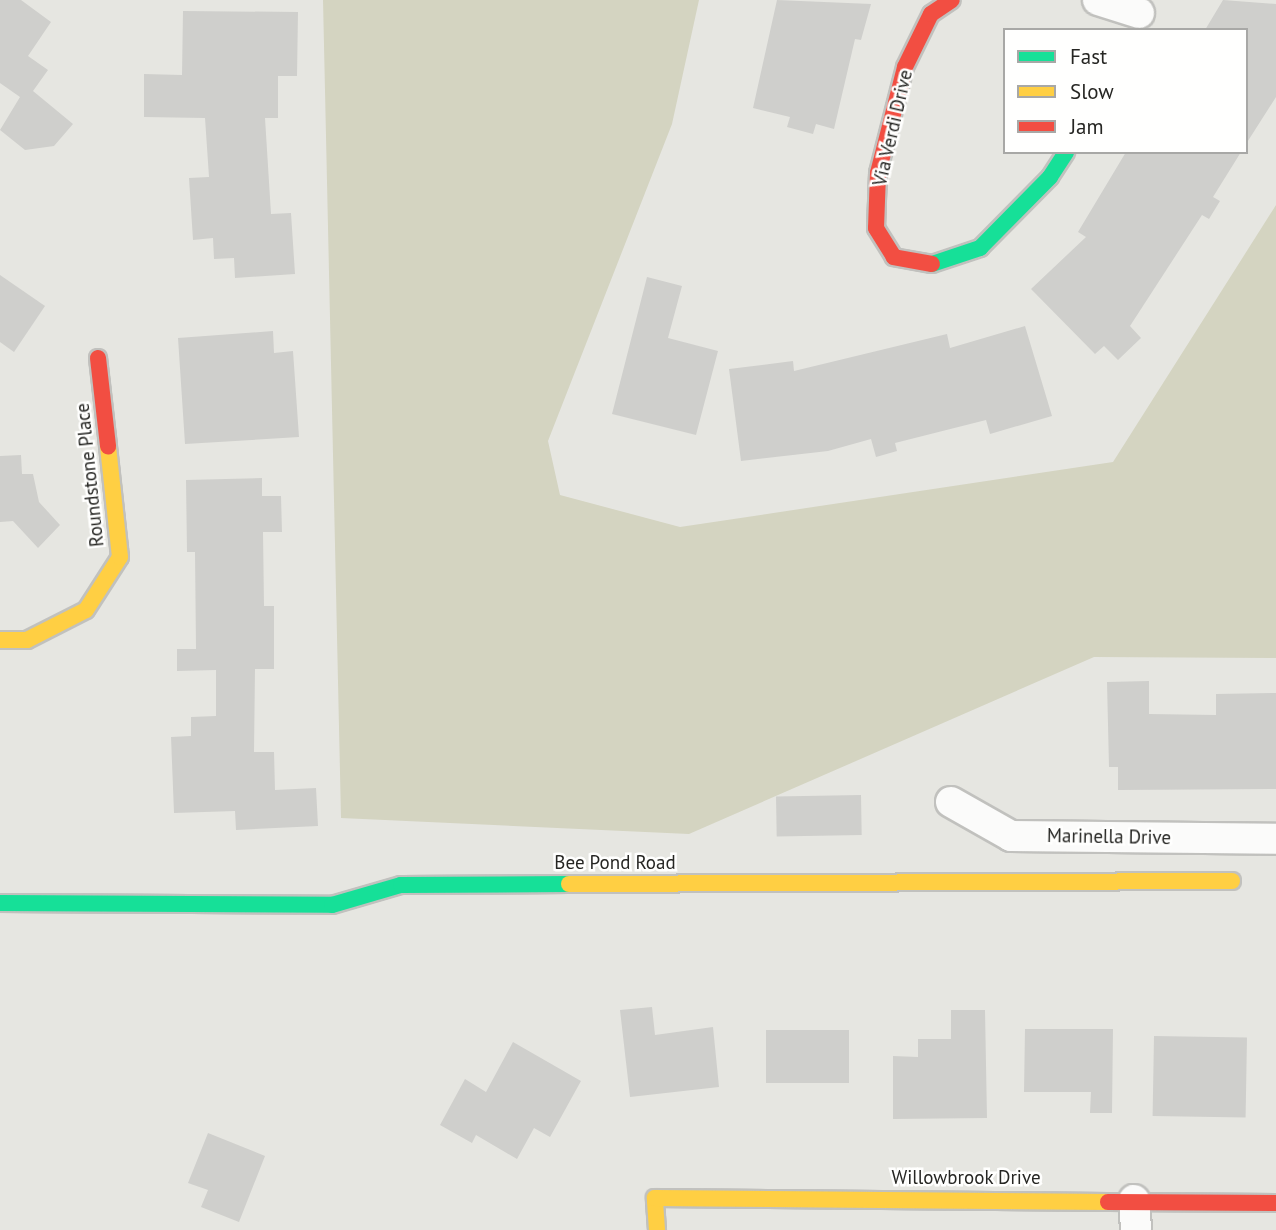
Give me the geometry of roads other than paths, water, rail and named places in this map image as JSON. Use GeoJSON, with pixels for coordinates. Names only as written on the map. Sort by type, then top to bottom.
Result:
{"type":"FeatureCollection","features":[{"type":"Feature","properties":{"kind":"street","name":"Via Verdi Drive"},"geometry":{"type":"LineString","coordinates":[[952,0],[931,13],[905,67],[878,173],[876,228],[894,257],[939,265],[980,248],[1050,177],[1065,154]]}},
{"type":"Feature","properties":{"kind":"street"},"geometry":{"type":"LineString","coordinates":[[1098,0],[1141,14]]}},
{"type":"Feature","properties":{"kind":"street","name":"Roundstone Place"},"geometry":{"type":"LineString","coordinates":[[0,640],[27,640],[86,610],[120,557],[98,358]]}},
{"type":"Feature","properties":{"kind":"street","name":"Marinella Drive"},"geometry":{"type":"LineString","coordinates":[[951,802],[1011,836],[1276,839]]}},
{"type":"Feature","properties":{"kind":"street","name":"Bee Pond Road"},"geometry":{"type":"LineString","coordinates":[[0,903],[332,905],[401,885],[1232,881]]}},
{"type":"Feature","properties":{"kind":"street","name":"Willowbrook Drive"},"geometry":{"type":"LineString","coordinates":[[657,1230],[655,1198],[1276,1203]]}},
{"type":"Feature","properties":{"kind":"street"},"geometry":{"type":"LineString","coordinates":[[1134,1200],[1136,1230]]}}]}
